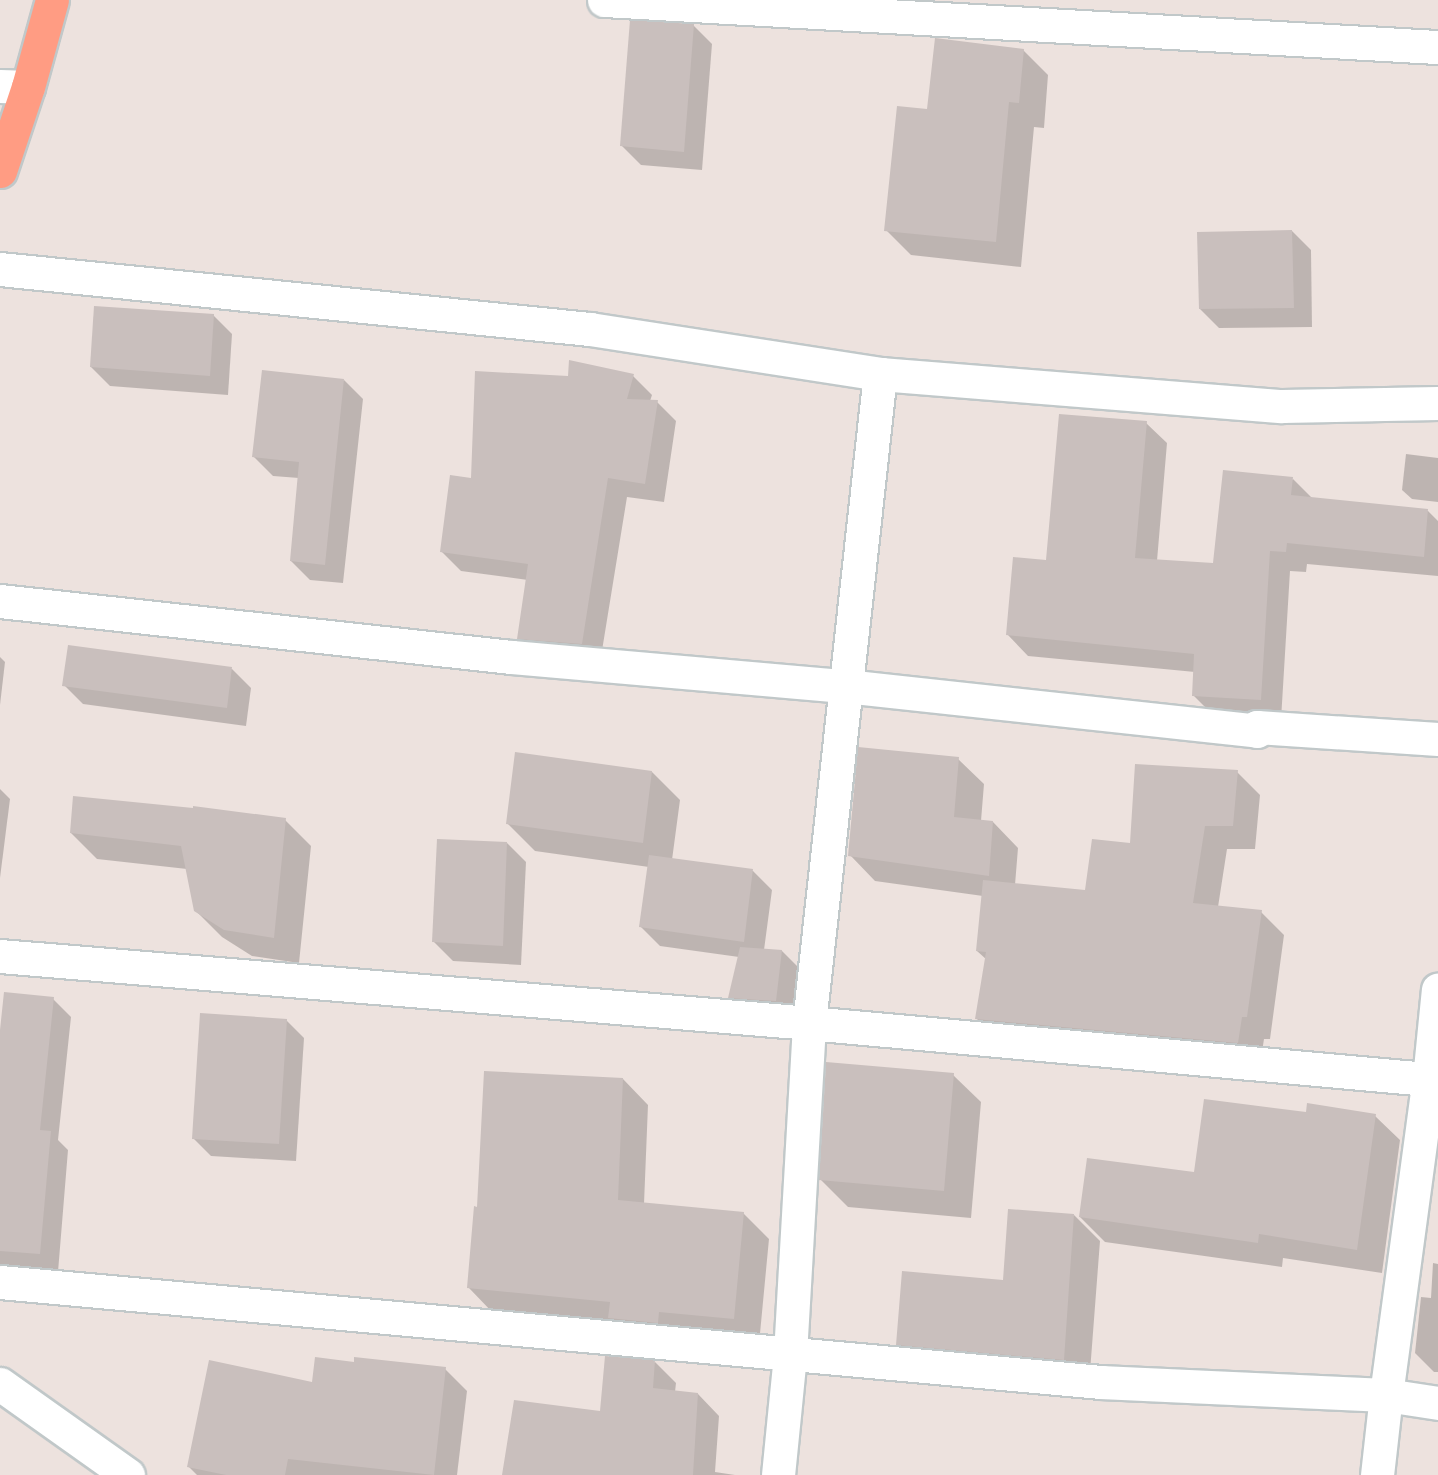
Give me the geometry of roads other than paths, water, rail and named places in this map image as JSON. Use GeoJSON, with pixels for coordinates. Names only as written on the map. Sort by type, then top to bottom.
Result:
{"type":"FeatureCollection","features":[{"type":"Feature","properties":{"kind":"highway"},"geometry":{"type":"LineString","coordinates":[[0,171],[14,87],[52,0]]}},
{"type":"Feature","properties":{"kind":"street"},"geometry":{"type":"LineString","coordinates":[[604,0],[881,8],[1438,47]]}},
{"type":"Feature","properties":{"kind":"street"},"geometry":{"type":"LineString","coordinates":[[0,269],[590,329],[880,374],[1282,406],[1438,403]]}},
{"type":"Feature","properties":{"kind":"street"},"geometry":{"type":"LineString","coordinates":[[778,1475],[790,1353],[808,1023],[880,374]]}},
{"type":"Feature","properties":{"kind":"street"},"geometry":{"type":"LineString","coordinates":[[0,601],[511,657],[845,686],[1257,731],[1257,727],[1438,739]]}},
{"type":"Feature","properties":{"kind":"street"},"geometry":{"type":"LineString","coordinates":[[0,956],[808,1023],[1434,1079]]}},
{"type":"Feature","properties":{"kind":"street"},"geometry":{"type":"LineString","coordinates":[[1377,1475],[1386,1395],[1434,1079],[1438,989]]}},
{"type":"Feature","properties":{"kind":"street"},"geometry":{"type":"LineString","coordinates":[[0,1282],[1100,1382],[1386,1395],[1438,1403]]}},
{"type":"Feature","properties":{"kind":"street"},"geometry":{"type":"LineString","coordinates":[[0,1384],[128,1475]]}}]}
